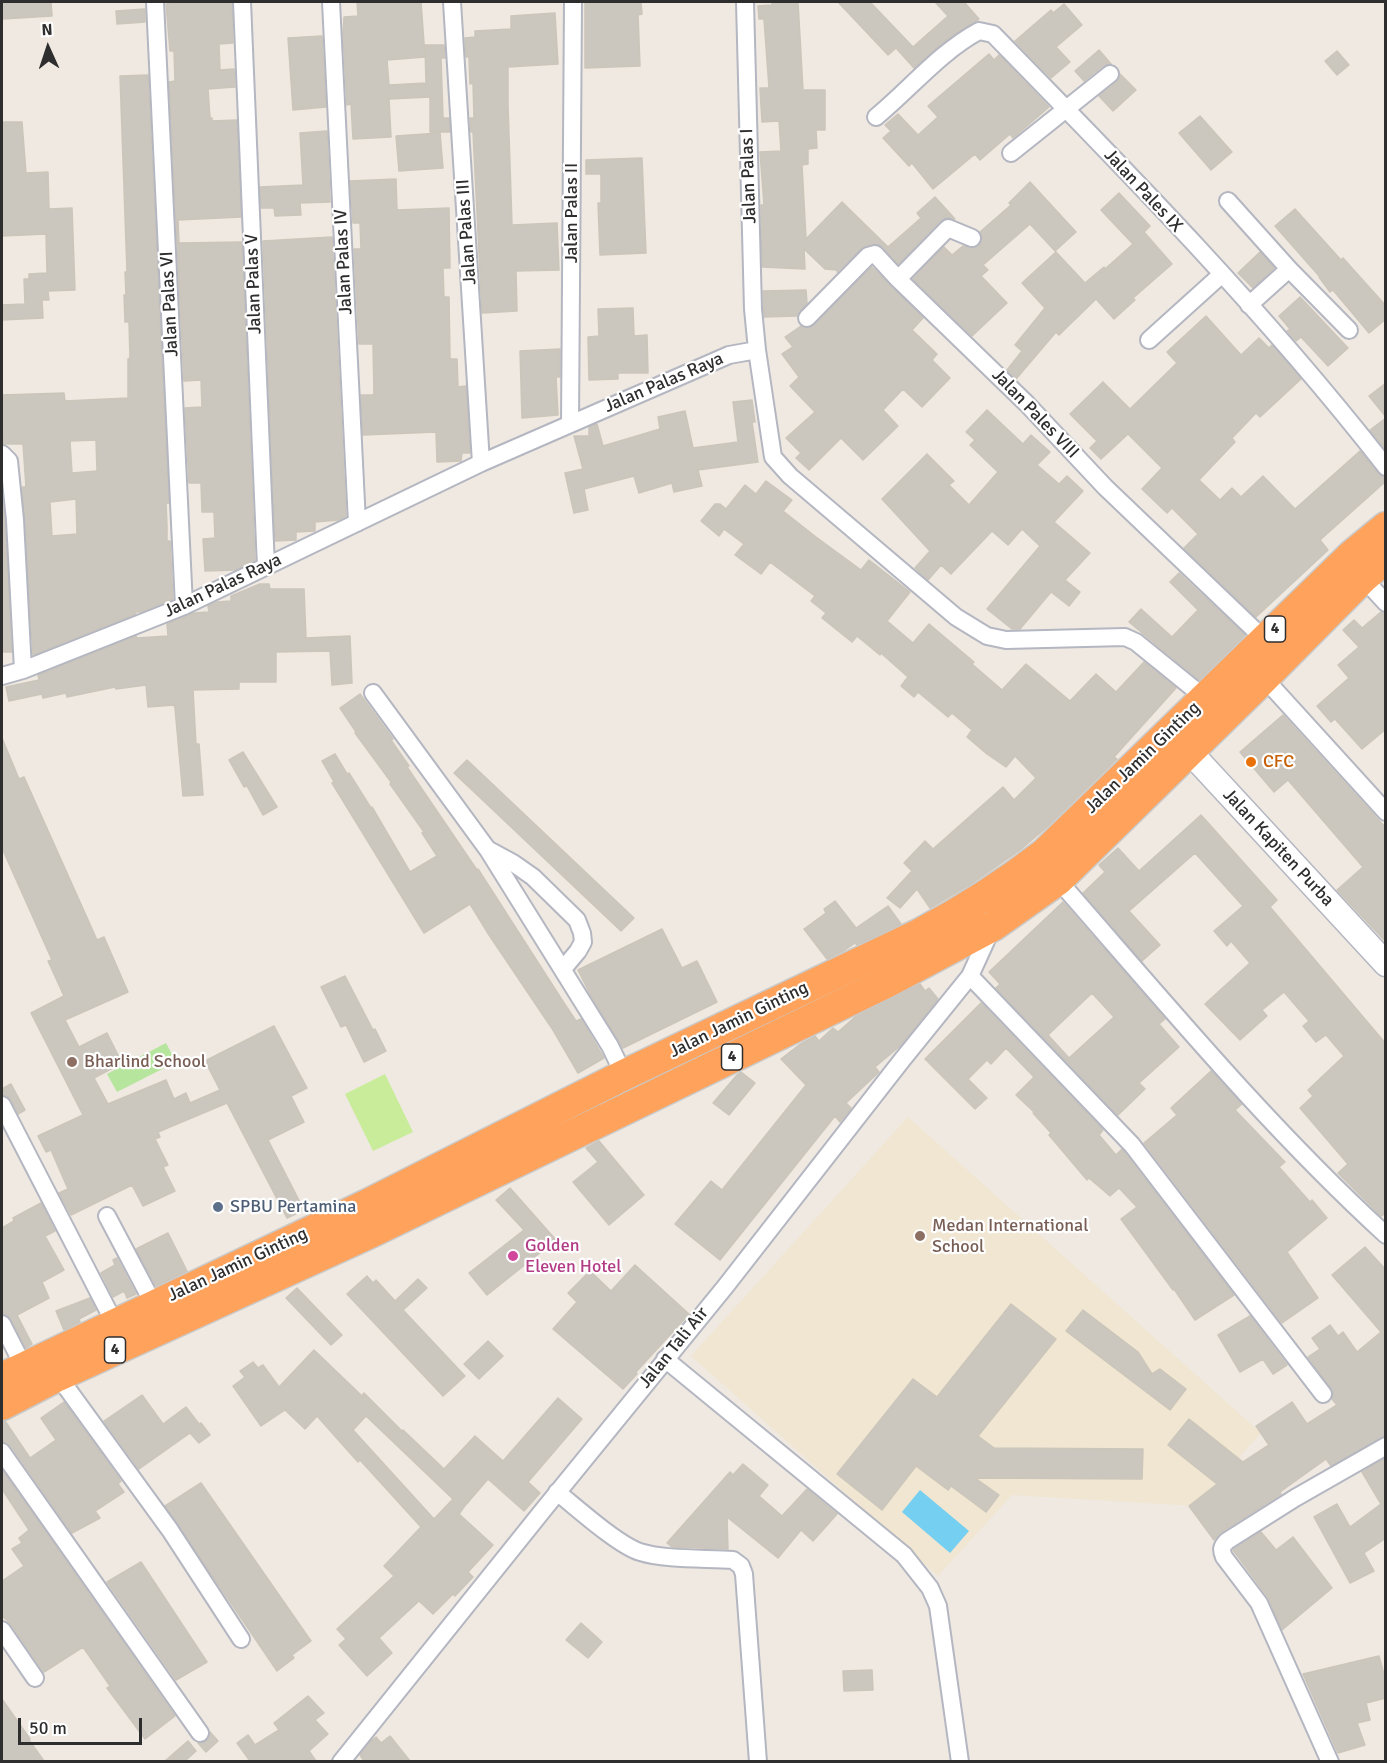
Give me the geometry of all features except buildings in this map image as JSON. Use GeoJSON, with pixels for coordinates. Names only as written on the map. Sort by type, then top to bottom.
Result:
{"type":"FeatureCollection","features":[{"type":"Feature","properties":{"kind":"highway","name":"Jalan Jamin Ginting"},"geometry":{"type":"LineString","coordinates":[[13,1372],[154,1305],[224,1286],[335,1250],[886,983],[993,926],[1058,880],[1179,743],[1205,698],[1352,555],[1386,527]]}},
{"type":"Feature","properties":{"kind":"highway","name":"Jalan Jamin Ginting"},"geometry":{"type":"LineString","coordinates":[[2,1405],[224,1286],[368,1204],[624,1075],[919,934],[966,909],[1045,853],[1179,743],[1264,678],[1363,578],[1386,558]]}},
{"type":"Feature","properties":{"kind":"street","name":"Jalan Palas VI"},"geometry":{"type":"LineString","coordinates":[[155,2],[184,606]]}},
{"type":"Feature","properties":{"kind":"street","name":"Jalan Palas V"},"geometry":{"type":"LineString","coordinates":[[242,2],[266,567]]}},
{"type":"Feature","properties":{"kind":"street","name":"Jalan Palas IV"},"geometry":{"type":"LineString","coordinates":[[331,2],[357,523]]}},
{"type":"Feature","properties":{"kind":"street","name":"Jalan Palas III"},"geometry":{"type":"LineString","coordinates":[[452,2],[481,463]]}},
{"type":"Feature","properties":{"kind":"street","name":"Jalan Palas II"},"geometry":{"type":"LineString","coordinates":[[570,424],[573,2]]}},
{"type":"Feature","properties":{"kind":"street","name":"Jalan Palas I"},"geometry":{"type":"LineString","coordinates":[[745,2],[752,297],[757,350]]}},
{"type":"Feature","properties":{"kind":"street","name":"Jalan Pales IX"},"geometry":{"type":"LineString","coordinates":[[876,117],[964,39],[979,31],[993,34],[1249,305],[1330,397],[1386,467]]}},
{"type":"Feature","properties":{"kind":"street"},"geometry":{"type":"LineString","coordinates":[[1011,153],[1110,74]]}},
{"type":"Feature","properties":{"kind":"street"},"geometry":{"type":"LineString","coordinates":[[1228,201],[1289,269],[1349,330]]}},
{"type":"Feature","properties":{"kind":"street"},"geometry":{"type":"LineString","coordinates":[[898,279],[948,228],[972,238]]}},
{"type":"Feature","properties":{"kind":"street","name":"Jalan Pales VIII"},"geometry":{"type":"LineString","coordinates":[[807,318],[868,256],[875,254],[1027,404],[1105,487],[1264,639]]}},
{"type":"Feature","properties":{"kind":"street"},"geometry":{"type":"LineString","coordinates":[[1249,305],[1289,269]]}},
{"type":"Feature","properties":{"kind":"street"},"geometry":{"type":"LineString","coordinates":[[1149,340],[1221,275]]}},
{"type":"Feature","properties":{"kind":"street","name":"Jalan Palas Raya"},"geometry":{"type":"LineString","coordinates":[[2,676],[23,670],[184,606],[481,463],[729,355],[757,350]]}},
{"type":"Feature","properties":{"kind":"street"},"geometry":{"type":"LineString","coordinates":[[757,350],[774,457],[790,476],[956,617],[987,636],[1006,640],[1125,638],[1136,642],[1205,698]]}},
{"type":"Feature","properties":{"kind":"street"},"geometry":{"type":"LineString","coordinates":[[2,454],[9,461],[23,670]]}},
{"type":"Feature","properties":{"kind":"street"},"geometry":{"type":"LineString","coordinates":[[1363,578],[1386,603]]}},
{"type":"Feature","properties":{"kind":"street"},"geometry":{"type":"LineString","coordinates":[[1264,678],[1386,812]]}},
{"type":"Feature","properties":{"kind":"street"},"geometry":{"type":"LineString","coordinates":[[373,693],[488,850],[610,1046],[624,1075]]}},
{"type":"Feature","properties":{"kind":"street","name":"Jalan Kapiten Purba"},"geometry":{"type":"LineString","coordinates":[[1179,743],[1386,964]]}},
{"type":"Feature","properties":{"kind":"street"},"geometry":{"type":"LineString","coordinates":[[488,850],[533,877],[577,920],[583,942],[563,969]]}},
{"type":"Feature","properties":{"kind":"street"},"geometry":{"type":"LineString","coordinates":[[1058,880],[1238,1086],[1352,1204],[1386,1235]]}},
{"type":"Feature","properties":{"kind":"street","name":"Jalan Tali Air"},"geometry":{"type":"LineString","coordinates":[[341,1761],[725,1287],[902,1059],[970,976],[993,926]]}},
{"type":"Feature","properties":{"kind":"street"},"geometry":{"type":"LineString","coordinates":[[970,976],[1132,1145],[1323,1394]]}},
{"type":"Feature","properties":{"kind":"street"},"geometry":{"type":"LineString","coordinates":[[2,1106],[115,1324]]}},
{"type":"Feature","properties":{"kind":"street"},"geometry":{"type":"LineString","coordinates":[[107,1216],[154,1305]]}},
{"type":"Feature","properties":{"kind":"street"},"geometry":{"type":"LineString","coordinates":[[2,1324],[13,1372]]}},
{"type":"Feature","properties":{"kind":"street"},"geometry":{"type":"LineString","coordinates":[[665,1359],[904,1555],[930,1588],[938,1606],[960,1761]]}},
{"type":"Feature","properties":{"kind":"street"},"geometry":{"type":"LineString","coordinates":[[58,1376],[170,1530],[241,1639]]}},
{"type":"Feature","properties":{"kind":"street"},"geometry":{"type":"LineString","coordinates":[[1330,1761],[1258,1603],[1221,1551],[1227,1541],[1295,1498],[1386,1446]]}},
{"type":"Feature","properties":{"kind":"street"},"geometry":{"type":"LineString","coordinates":[[2,1452],[200,1733]]}},
{"type":"Feature","properties":{"kind":"street"},"geometry":{"type":"LineString","coordinates":[[557,1492],[624,1544],[639,1552],[733,1560],[741,1566],[744,1574],[758,1761]]}},
{"type":"Feature","properties":{"kind":"street"},"geometry":{"type":"LineString","coordinates":[[2,1630],[35,1678]]}},
{"type":"Feature","properties":{"kind":"shaded area","name":"Medan International School"},"geometry":{"type":"Polygon","coordinates":[[[908,1117],[1261,1433],[1195,1506],[1012,1495],[938,1576],[691,1356],[908,1117]]]}},
{"type":"Feature","properties":{"kind":"green space"},"geometry":{"type":"Polygon","coordinates":[[[166,1043],[176,1062],[117,1092],[107,1074],[166,1043]]]}},
{"type":"Feature","properties":{"kind":"green space"},"geometry":{"type":"Polygon","coordinates":[[[385,1074],[413,1132],[373,1151],[345,1094],[385,1074]]]}},
{"type":"Feature","properties":{"kind":"water"},"geometry":{"type":"Polygon","coordinates":[[[920,1490],[969,1531],[950,1553],[902,1512],[920,1490]]]}},
{"type":"Feature","properties":{"kind":"place","name":"CFC"},"geometry":{"type":"Point","coordinates":[1251,762]}},
{"type":"Feature","properties":{"kind":"place","name":"Bharlind School"},"geometry":{"type":"Point","coordinates":[72,1062]}},
{"type":"Feature","properties":{"kind":"place","name":"SPBU Pertamina"},"geometry":{"type":"Point","coordinates":[218,1207]}},
{"type":"Feature","properties":{"kind":"place","name":"Medan International School"},"geometry":{"type":"Point","coordinates":[920,1236]}},
{"type":"Feature","properties":{"kind":"place","name":"Golden Eleven Hotel"},"geometry":{"type":"Point","coordinates":[513,1256]}}]}
